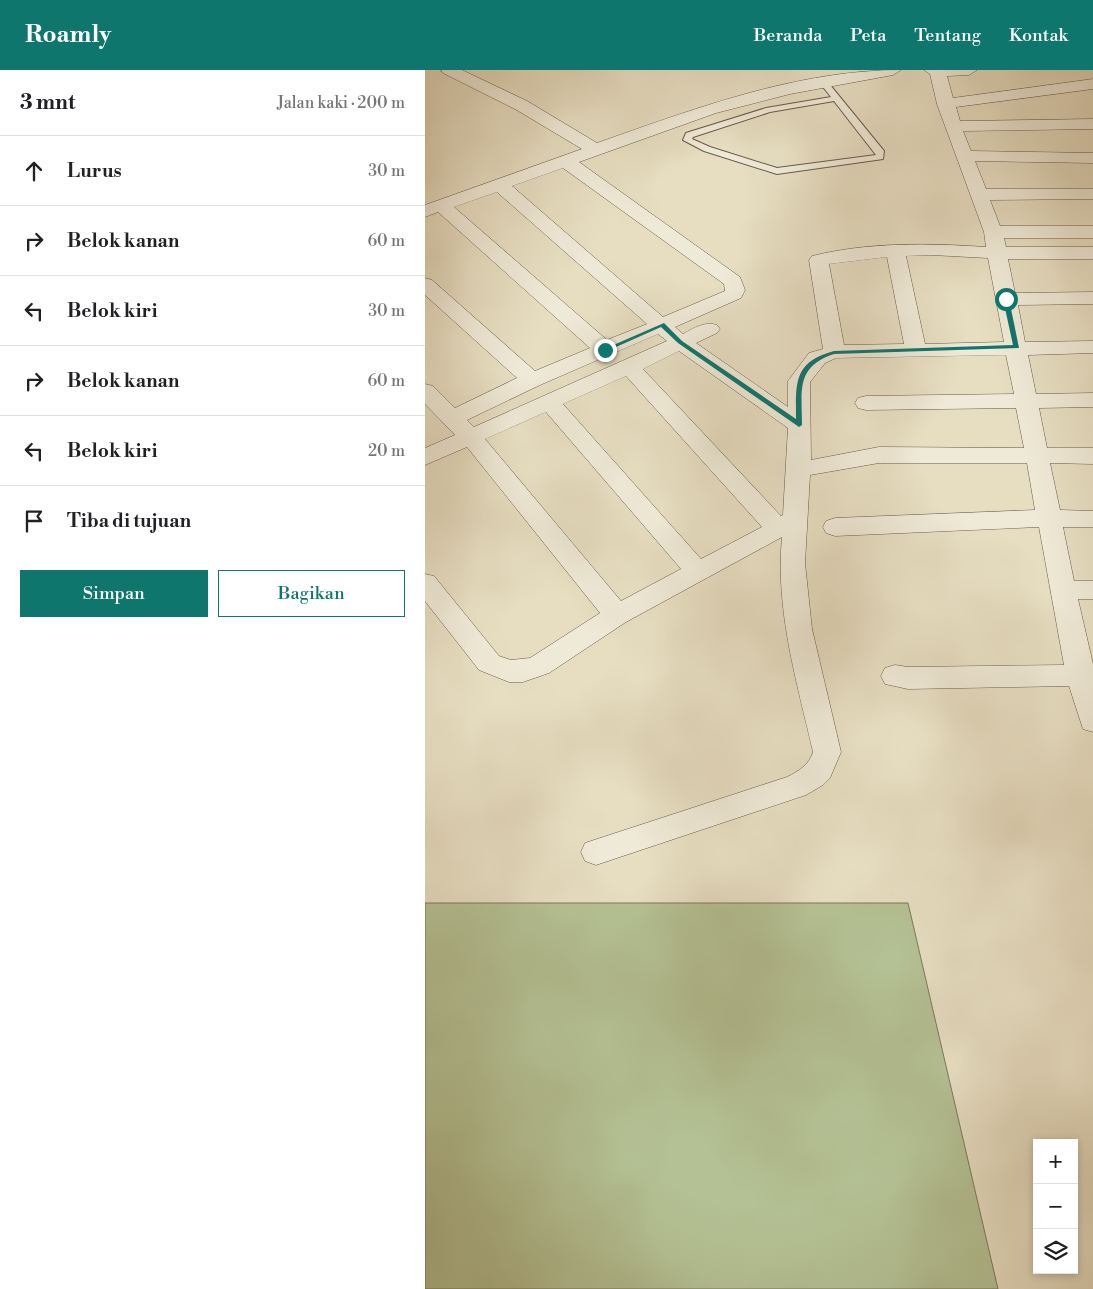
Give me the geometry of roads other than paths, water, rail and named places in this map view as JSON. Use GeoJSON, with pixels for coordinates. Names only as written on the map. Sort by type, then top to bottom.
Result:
{"type":"FeatureCollection","features":[{"type":"Feature","properties":{"kind":"street"},"geometry":{"type":"LineString","coordinates":[[449,70],[521,105],[596,150]]}},
{"type":"Feature","properties":{"kind":"street"},"geometry":{"type":"LineString","coordinates":[[433,208],[567,162],[710,109],[757,96],[893,70]]}},
{"type":"Feature","properties":{"kind":"street"},"geometry":{"type":"LineString","coordinates":[[969,70],[935,70],[945,104],[995,242],[1017,347],[1035,456],[1050,518],[1064,590],[1087,675],[1093,721]]}},
{"type":"Feature","properties":{"kind":"street"},"geometry":{"type":"LineString","coordinates":[[945,104],[1093,84]]}},
{"type":"Feature","properties":{"kind":"street"},"geometry":{"type":"LineString","coordinates":[[953,126],[1093,124]]}},
{"type":"Feature","properties":{"kind":"street"},"geometry":{"type":"LineString","coordinates":[[964,156],[1093,158]]}},
{"type":"Feature","properties":{"kind":"street"},"geometry":{"type":"LineString","coordinates":[[452,418],[532,380],[734,294],[736,285],[567,162]]}},
{"type":"Feature","properties":{"kind":"street"},"geometry":{"type":"LineString","coordinates":[[500,185],[662,324],[680,342],[799,425]]}},
{"type":"Feature","properties":{"kind":"street"},"geometry":{"type":"LineString","coordinates":[[979,195],[1093,194]]}},
{"type":"Feature","properties":{"kind":"street"},"geometry":{"type":"LineString","coordinates":[[433,208],[605,350]]}},
{"type":"Feature","properties":{"kind":"street"},"geometry":{"type":"LineString","coordinates":[[834,352],[819,260],[1093,232]]}},
{"type":"Feature","properties":{"kind":"street"},"geometry":{"type":"LineString","coordinates":[[995,242],[1093,253]]}},
{"type":"Feature","properties":{"kind":"street"},"geometry":{"type":"LineString","coordinates":[[895,251],[916,350]]}},
{"type":"Feature","properties":{"kind":"street"},"geometry":{"type":"LineString","coordinates":[[425,284],[532,380]]}},
{"type":"Feature","properties":{"kind":"street"},"geometry":{"type":"LineString","coordinates":[[1006,299],[1093,298]]}},
{"type":"Feature","properties":{"kind":"street"},"geometry":{"type":"LineString","coordinates":[[425,457],[710,329]]}},
{"type":"Feature","properties":{"kind":"street"},"geometry":{"type":"LineString","coordinates":[[596,852],[796,786],[819,773],[825,764],[827,752],[799,629],[786,524],[799,470],[800,377],[817,358],[834,352],[1093,347]]}},
{"type":"Feature","properties":{"kind":"street"},"geometry":{"type":"LineString","coordinates":[[629,367],[786,524]]}},
{"type":"Feature","properties":{"kind":"street"},"geometry":{"type":"LineString","coordinates":[[425,391],[471,436],[617,615]]}},
{"type":"Feature","properties":{"kind":"street"},"geometry":{"type":"LineString","coordinates":[[866,403],[1026,399],[1093,400]]}},
{"type":"Feature","properties":{"kind":"street"},"geometry":{"type":"LineString","coordinates":[[549,402],[698,572]]}},
{"type":"Feature","properties":{"kind":"street"},"geometry":{"type":"LineString","coordinates":[[799,470],[849,459],[879,455],[1093,456]]}},
{"type":"Feature","properties":{"kind":"street"},"geometry":{"type":"LineString","coordinates":[[835,527],[1050,518],[1093,519]]}},
{"type":"Feature","properties":{"kind":"street"},"geometry":{"type":"LineString","coordinates":[[427,590],[489,663],[509,671],[523,670],[539,666],[617,615],[786,524]]}},
{"type":"Feature","properties":{"kind":"street"},"geometry":{"type":"LineString","coordinates":[[1064,590],[1093,590]]}},
{"type":"Feature","properties":{"kind":"street"},"geometry":{"type":"LineString","coordinates":[[895,676],[908,678],[1087,675]]}},
{"type":"Feature","properties":{"kind":"lane"},"geometry":{"type":"LineString","coordinates":[[823,82],[881,153],[880,157],[777,171],[707,150],[687,140],[689,135],[753,114],[836,98]]}}]}
